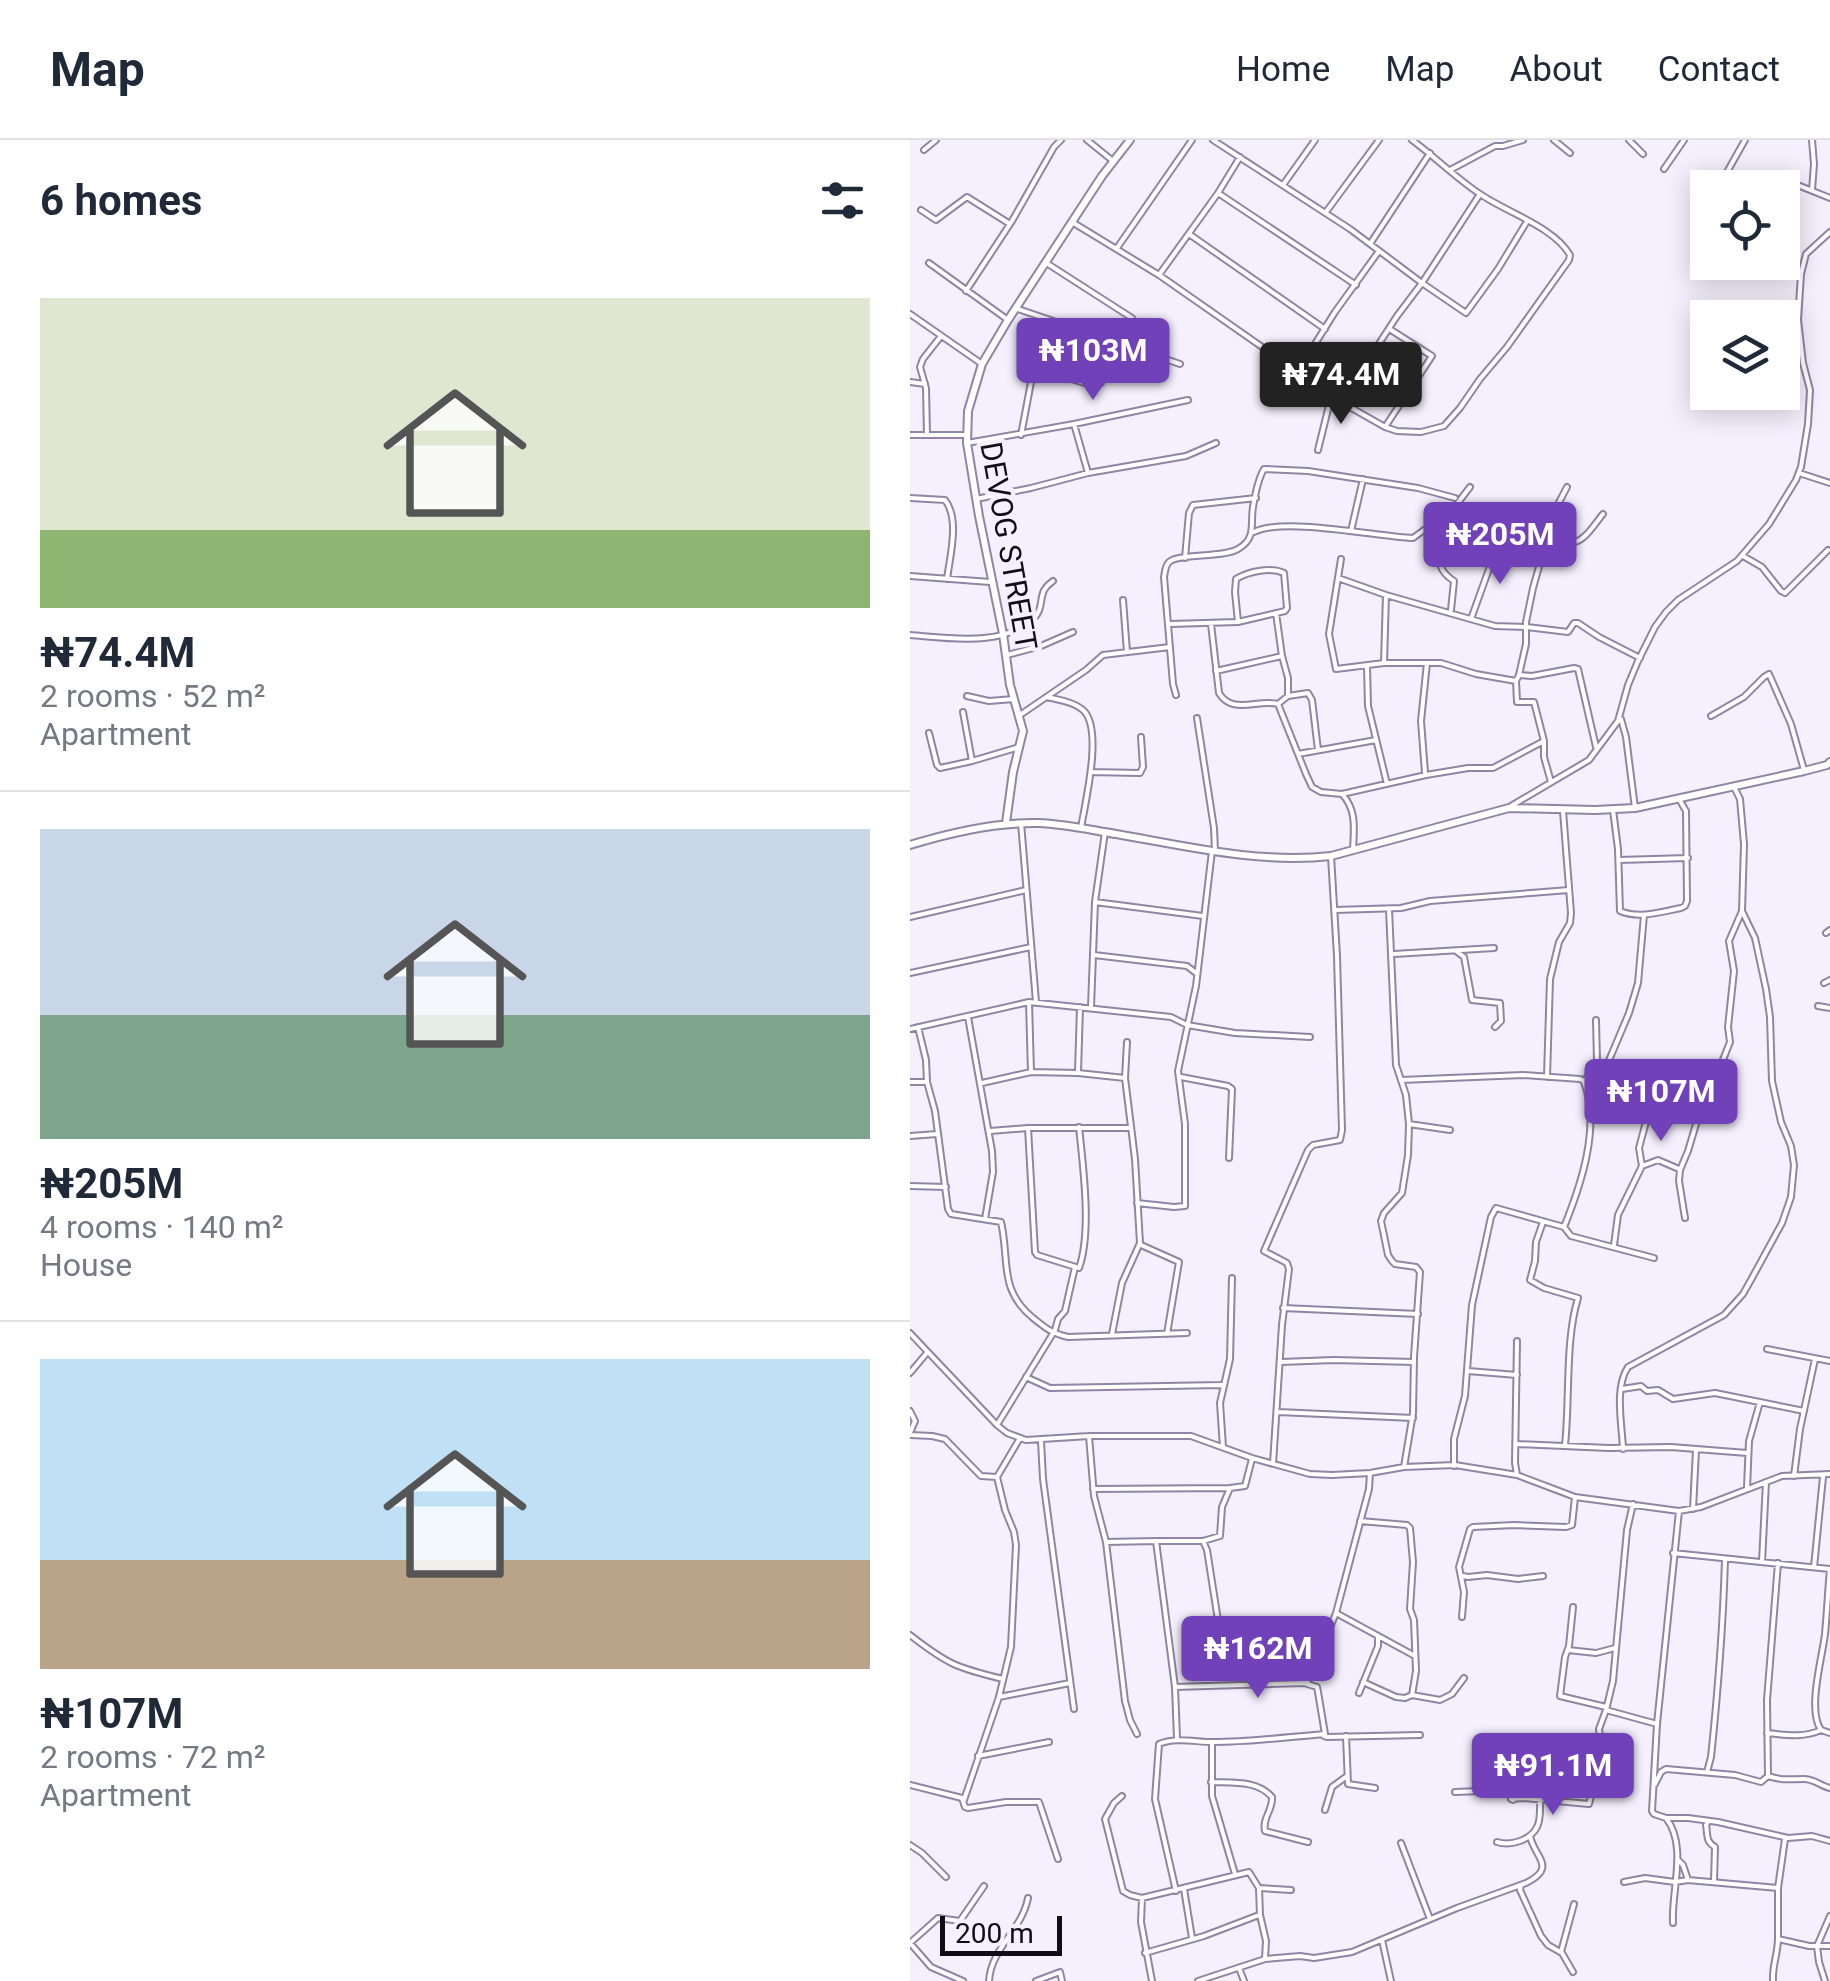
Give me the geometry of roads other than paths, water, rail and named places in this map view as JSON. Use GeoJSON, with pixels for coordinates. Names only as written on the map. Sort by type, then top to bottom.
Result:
{"type":"FeatureCollection","features":[{"type":"Feature","properties":{"kind":"street"},"geometry":{"type":"LineString","coordinates":[[924,150],[936,140]]}},
{"type":"Feature","properties":{"kind":"street"},"geometry":{"type":"LineString","coordinates":[[966,291],[1061,140]]}},
{"type":"Feature","properties":{"kind":"street"},"geometry":{"type":"LineString","coordinates":[[1087,140],[1113,161]]}},
{"type":"Feature","properties":{"kind":"street","name":"DEVOG STREET"},"geometry":{"type":"LineString","coordinates":[[1006,824],[1023,731],[976,498],[967,439],[968,411],[982,364],[1015,308],[1130,140]]}},
{"type":"Feature","properties":{"kind":"street"},"geometry":{"type":"LineString","coordinates":[[1116,248],[1192,140]]}},
{"type":"Feature","properties":{"kind":"street"},"geometry":{"type":"LineString","coordinates":[[1213,140],[1326,212],[1466,313],[1528,222]]}},
{"type":"Feature","properties":{"kind":"street"},"geometry":{"type":"LineString","coordinates":[[1283,185],[1314,142],[1306,140]]}},
{"type":"Feature","properties":{"kind":"street"},"geometry":{"type":"LineString","coordinates":[[1326,212],[1379,140]]}},
{"type":"Feature","properties":{"kind":"street"},"geometry":{"type":"LineString","coordinates":[[1072,222],[1159,276],[1341,402],[1397,432],[1421,432],[1444,426],[1569,260],[1569,252],[1480,194],[1412,140]]}},
{"type":"Feature","properties":{"kind":"street"},"geometry":{"type":"LineString","coordinates":[[1489,140],[1496,146]]}},
{"type":"Feature","properties":{"kind":"street"},"geometry":{"type":"LineString","coordinates":[[1450,170],[1496,146],[1523,140]]}},
{"type":"Feature","properties":{"kind":"street"},"geometry":{"type":"LineString","coordinates":[[1554,140],[1570,153]]}},
{"type":"Feature","properties":{"kind":"street"},"geometry":{"type":"LineString","coordinates":[[1629,140],[1644,154]]}},
{"type":"Feature","properties":{"kind":"street"},"geometry":{"type":"LineString","coordinates":[[1664,168],[1684,140]]}},
{"type":"Feature","properties":{"kind":"street"},"geometry":{"type":"LineString","coordinates":[[1729,170],[1745,140]]}},
{"type":"Feature","properties":{"kind":"street"},"geometry":{"type":"LineString","coordinates":[[1812,140],[1812,190]]}},
{"type":"Feature","properties":{"kind":"street"},"geometry":{"type":"LineString","coordinates":[[1370,244],[1430,153]]}},
{"type":"Feature","properties":{"kind":"street"},"geometry":{"type":"LineString","coordinates":[[1159,276],[1240,157]]}},
{"type":"Feature","properties":{"kind":"street"},"geometry":{"type":"LineString","coordinates":[[1800,187],[1830,198]]}},
{"type":"Feature","properties":{"kind":"street"},"geometry":{"type":"LineString","coordinates":[[1218,193],[1356,285]]}},
{"type":"Feature","properties":{"kind":"street"},"geometry":{"type":"LineString","coordinates":[[1341,402],[1480,194]]}},
{"type":"Feature","properties":{"kind":"street"},"geometry":{"type":"LineString","coordinates":[[921,210],[936,220],[964,198],[971,198],[1010,224]]}},
{"type":"Feature","properties":{"kind":"street"},"geometry":{"type":"LineString","coordinates":[[1635,808],[1621,716],[1628,685],[1655,627],[1678,600],[1742,556],[1769,524],[1798,473],[1810,390],[1798,320],[1801,274],[1806,254],[1829,233]]}},
{"type":"Feature","properties":{"kind":"street"},"geometry":{"type":"LineString","coordinates":[[1189,234],[1326,329]]}},
{"type":"Feature","properties":{"kind":"street"},"geometry":{"type":"LineString","coordinates":[[1298,372],[1379,251]]}},
{"type":"Feature","properties":{"kind":"street"},"geometry":{"type":"LineString","coordinates":[[1046,262],[1132,318]]}},
{"type":"Feature","properties":{"kind":"street"},"geometry":{"type":"LineString","coordinates":[[929,263],[1008,320]]}},
{"type":"Feature","properties":{"kind":"street"},"geometry":{"type":"LineString","coordinates":[[1015,308],[1180,364]]}},
{"type":"Feature","properties":{"kind":"street"},"geometry":{"type":"LineString","coordinates":[[910,314],[982,364]]}},
{"type":"Feature","properties":{"kind":"street"},"geometry":{"type":"LineString","coordinates":[[1021,435],[1042,318]]}},
{"type":"Feature","properties":{"kind":"street"},"geometry":{"type":"LineString","coordinates":[[1385,427],[1432,356],[1389,329]]}},
{"type":"Feature","properties":{"kind":"street"},"geometry":{"type":"LineString","coordinates":[[926,435],[921,363],[941,336]]}},
{"type":"Feature","properties":{"kind":"street"},"geometry":{"type":"LineString","coordinates":[[1033,373],[1095,386],[1102,382],[1111,353]]}},
{"type":"Feature","properties":{"kind":"street"},"geometry":{"type":"LineString","coordinates":[[910,382],[925,384]]}},
{"type":"Feature","properties":{"kind":"street"},"geometry":{"type":"LineString","coordinates":[[1318,450],[1331,395]]}},
{"type":"Feature","properties":{"kind":"street"},"geometry":{"type":"LineString","coordinates":[[910,435],[967,439],[1021,435],[1188,400]]}},
{"type":"Feature","properties":{"kind":"street"},"geometry":{"type":"LineString","coordinates":[[1074,424],[1088,474]]}},
{"type":"Feature","properties":{"kind":"street"},"geometry":{"type":"LineString","coordinates":[[976,498],[1186,456],[1216,443]]}},
{"type":"Feature","properties":{"kind":"street"},"geometry":{"type":"LineString","coordinates":[[1176,695],[1164,572],[1169,562],[1234,552],[1244,545],[1253,532],[1253,506],[1264,469],[1363,479],[1455,498]]}},
{"type":"Feature","properties":{"kind":"street"},"geometry":{"type":"LineString","coordinates":[[1798,473],[1830,484]]}},
{"type":"Feature","properties":{"kind":"street"},"geometry":{"type":"LineString","coordinates":[[1351,531],[1363,479]]}},
{"type":"Feature","properties":{"kind":"street"},"geometry":{"type":"LineString","coordinates":[[1551,782],[1534,702],[1517,702],[1518,678],[1533,588],[1555,510],[1567,486]]}},
{"type":"Feature","properties":{"kind":"street"},"geometry":{"type":"LineString","coordinates":[[1451,612],[1454,582],[1438,561],[1440,524],[1455,514],[1457,504],[1470,487]]}},
{"type":"Feature","properties":{"kind":"street"},"geometry":{"type":"LineString","coordinates":[[910,498],[945,500],[951,508],[947,579]]}},
{"type":"Feature","properties":{"kind":"street"},"geometry":{"type":"LineString","coordinates":[[1185,558],[1193,505],[1256,498]]}},
{"type":"Feature","properties":{"kind":"street"},"geometry":{"type":"LineString","coordinates":[[1547,543],[1557,534],[1576,542],[1603,514]]}},
{"type":"Feature","properties":{"kind":"street"},"geometry":{"type":"LineString","coordinates":[[1253,532],[1270,527],[1413,538],[1424,530],[1440,527]]}},
{"type":"Feature","properties":{"kind":"street"},"geometry":{"type":"LineString","coordinates":[[1471,619],[1498,544]]}},
{"type":"Feature","properties":{"kind":"street"},"geometry":{"type":"LineString","coordinates":[[1742,556],[1762,567],[1786,592],[1828,550]]}},
{"type":"Feature","properties":{"kind":"street"},"geometry":{"type":"LineString","coordinates":[[1341,559],[1329,634],[1338,670],[1384,663],[1441,663],[1476,674],[1518,678],[1578,669],[1597,750]]}},
{"type":"Feature","properties":{"kind":"street"},"geometry":{"type":"LineString","coordinates":[[1169,624],[1238,622],[1285,612],[1284,573],[1276,570],[1239,576],[1234,582],[1238,622]]}},
{"type":"Feature","properties":{"kind":"street"},"geometry":{"type":"LineString","coordinates":[[910,576],[992,582]]}},
{"type":"Feature","properties":{"kind":"street"},"geometry":{"type":"LineString","coordinates":[[1338,578],[1495,626],[1568,632],[1578,623],[1640,658]]}},
{"type":"Feature","properties":{"kind":"street"},"geometry":{"type":"LineString","coordinates":[[910,636],[972,638],[1004,634],[1036,616],[1043,592],[1052,580]]}},
{"type":"Feature","properties":{"kind":"street"},"geometry":{"type":"LineString","coordinates":[[1384,663],[1386,595]]}},
{"type":"Feature","properties":{"kind":"street"},"geometry":{"type":"LineString","coordinates":[[1123,600],[1128,652]]}},
{"type":"Feature","properties":{"kind":"street"},"geometry":{"type":"LineString","coordinates":[[1276,614],[1288,696]]}},
{"type":"Feature","properties":{"kind":"street"},"geometry":{"type":"LineString","coordinates":[[1212,624],[1219,693],[1224,702],[1278,704]]}},
{"type":"Feature","properties":{"kind":"street"},"geometry":{"type":"LineString","coordinates":[[1006,656],[1073,632]]}},
{"type":"Feature","properties":{"kind":"street"},"geometry":{"type":"LineString","coordinates":[[1020,715],[1103,656],[1170,647]]}},
{"type":"Feature","properties":{"kind":"street"},"geometry":{"type":"LineString","coordinates":[[1216,671],[1282,656]]}},
{"type":"Feature","properties":{"kind":"street"},"geometry":{"type":"LineString","coordinates":[[1426,663],[1421,722],[1426,775]]}},
{"type":"Feature","properties":{"kind":"street"},"geometry":{"type":"LineString","coordinates":[[1366,666],[1368,706],[1388,784]]}},
{"type":"Feature","properties":{"kind":"street"},"geometry":{"type":"LineString","coordinates":[[1711,716],[1771,675],[1804,771]]}},
{"type":"Feature","properties":{"kind":"street"},"geometry":{"type":"LineString","coordinates":[[1278,704],[1288,696],[1308,693],[1318,750]]}},
{"type":"Feature","properties":{"kind":"street"},"geometry":{"type":"LineString","coordinates":[[966,696],[989,701],[1014,698]]}},
{"type":"Feature","properties":{"kind":"street"},"geometry":{"type":"LineString","coordinates":[[1046,696],[1075,704],[1088,716],[1092,737],[1090,772],[1081,828]]}},
{"type":"Feature","properties":{"kind":"street"},"geometry":{"type":"LineString","coordinates":[[1278,704],[1316,791],[1342,794],[1426,775],[1493,768],[1544,741]]}},
{"type":"Feature","properties":{"kind":"street"},"geometry":{"type":"LineString","coordinates":[[963,712],[972,761]]}},
{"type":"Feature","properties":{"kind":"street"},"geometry":{"type":"LineString","coordinates":[[1509,808],[1582,766],[1621,716]]}},
{"type":"Feature","properties":{"kind":"street"},"geometry":{"type":"LineString","coordinates":[[1137,1203],[1186,1206],[1185,1124],[1178,1070],[1197,975],[1214,851],[1214,828],[1196,718]]}},
{"type":"Feature","properties":{"kind":"street"},"geometry":{"type":"LineString","coordinates":[[930,733],[940,768],[1019,746]]}},
{"type":"Feature","properties":{"kind":"street"},"geometry":{"type":"LineString","coordinates":[[1090,772],[1140,774],[1141,737]]}},
{"type":"Feature","properties":{"kind":"street"},"geometry":{"type":"LineString","coordinates":[[1298,754],[1376,740]]}},
{"type":"Feature","properties":{"kind":"street"},"geometry":{"type":"LineString","coordinates":[[910,845],[954,832],[1043,823],[1214,851],[1279,858],[1330,856],[1509,808],[1635,808],[1830,762]]}},
{"type":"Feature","properties":{"kind":"street"},"geometry":{"type":"LineString","coordinates":[[1685,1218],[1680,1170],[1706,1094],[1730,1042],[1734,971],[1729,941],[1742,911],[1744,833],[1738,792],[1731,786]]}},
{"type":"Feature","properties":{"kind":"street"},"geometry":{"type":"LineString","coordinates":[[1342,794],[1352,810],[1353,850]]}},
{"type":"Feature","properties":{"kind":"street"},"geometry":{"type":"LineString","coordinates":[[1613,810],[1620,911],[1644,915],[1685,906],[1686,811],[1679,799]]}},
{"type":"Feature","properties":{"kind":"street"},"geometry":{"type":"LineString","coordinates":[[1547,1077],[1550,979],[1559,942],[1572,913],[1563,809]]}},
{"type":"Feature","properties":{"kind":"street"},"geometry":{"type":"LineString","coordinates":[[1020,823],[1036,1002]]}},
{"type":"Feature","properties":{"kind":"street"},"geometry":{"type":"LineString","coordinates":[[1091,1008],[1095,902],[1105,832]]}},
{"type":"Feature","properties":{"kind":"street"},"geometry":{"type":"LineString","coordinates":[[1272,1464],[1288,1265],[1266,1253],[1265,1247],[1308,1150],[1340,1140],[1342,1130],[1330,856]]}},
{"type":"Feature","properties":{"kind":"street"},"geometry":{"type":"LineString","coordinates":[[1619,860],[1688,858]]}},
{"type":"Feature","properties":{"kind":"street"},"geometry":{"type":"LineString","coordinates":[[910,917],[1026,890]]}},
{"type":"Feature","properties":{"kind":"street"},"geometry":{"type":"LineString","coordinates":[[1335,910],[1390,909],[1430,901],[1569,890]]}},
{"type":"Feature","properties":{"kind":"street"},"geometry":{"type":"LineString","coordinates":[[1095,902],[1203,916]]}},
{"type":"Feature","properties":{"kind":"street"},"geometry":{"type":"LineString","coordinates":[[1390,909],[1396,1065],[1409,1124],[1403,1188],[1381,1221],[1392,1261],[1419,1270],[1413,1418],[1404,1467]]}},
{"type":"Feature","properties":{"kind":"street"},"geometry":{"type":"LineString","coordinates":[[1623,1448],[1624,1372],[1720,1319],[1744,1294],[1782,1223],[1791,1197],[1794,1165],[1772,1081],[1766,989],[1755,938],[1742,911]]}},
{"type":"Feature","properties":{"kind":"street"},"geometry":{"type":"LineString","coordinates":[[1614,1246],[1618,1215],[1642,1166],[1639,1148],[1646,1114],[1618,1102],[1616,1082],[1607,1065],[1638,982],[1644,915]]}},
{"type":"Feature","properties":{"kind":"street"},"geometry":{"type":"LineString","coordinates":[[910,974],[1030,947]]}},
{"type":"Feature","properties":{"kind":"street"},"geometry":{"type":"LineString","coordinates":[[1392,954],[1494,948]]}},
{"type":"Feature","properties":{"kind":"street"},"geometry":{"type":"LineString","coordinates":[[1456,951],[1464,957],[1472,1000],[1500,1002],[1501,1022],[1495,1027]]}},
{"type":"Feature","properties":{"kind":"street"},"geometry":{"type":"LineString","coordinates":[[1094,955],[1187,966],[1197,975]]}},
{"type":"Feature","properties":{"kind":"street"},"geometry":{"type":"LineString","coordinates":[[1029,1002],[1032,1072]]}},
{"type":"Feature","properties":{"kind":"street"},"geometry":{"type":"LineString","coordinates":[[910,1028],[1036,1002],[1172,1016],[1187,1025],[1235,1033],[1310,1037]]}},
{"type":"Feature","properties":{"kind":"street"},"geometry":{"type":"LineString","coordinates":[[1818,1006],[1830,1008]]}},
{"type":"Feature","properties":{"kind":"street"},"geometry":{"type":"LineString","coordinates":[[1078,1072],[1080,1007]]}},
{"type":"Feature","properties":{"kind":"street"},"geometry":{"type":"LineString","coordinates":[[968,1016],[990,1131],[993,1172],[984,1219]]}},
{"type":"Feature","properties":{"kind":"street"},"geometry":{"type":"LineString","coordinates":[[1584,1081],[1597,1060],[1596,1020]]}},
{"type":"Feature","properties":{"kind":"street"},"geometry":{"type":"LineString","coordinates":[[918,1027],[935,1111],[948,1210],[951,1214],[997,1220],[1002,1225],[1011,1293],[1016,1301],[1052,1334],[1074,1337],[1187,1333]]}},
{"type":"Feature","properties":{"kind":"street"},"geometry":{"type":"LineString","coordinates":[[1112,1334],[1124,1276],[1140,1245],[1125,1078],[1127,1042]]}},
{"type":"Feature","properties":{"kind":"street"},"geometry":{"type":"LineString","coordinates":[[981,1084],[1032,1072],[1125,1078]]}},
{"type":"Feature","properties":{"kind":"street"},"geometry":{"type":"LineString","coordinates":[[1181,1076],[1232,1089],[1229,1158]]}},
{"type":"Feature","properties":{"kind":"street"},"geometry":{"type":"LineString","coordinates":[[1400,1080],[1492,1076],[1584,1081],[1591,1108],[1588,1142],[1576,1199],[1564,1227]]}},
{"type":"Feature","properties":{"kind":"street"},"geometry":{"type":"LineString","coordinates":[[910,1082],[927,1082]]}},
{"type":"Feature","properties":{"kind":"street"},"geometry":{"type":"LineString","coordinates":[[1409,1124],[1450,1130]]}},
{"type":"Feature","properties":{"kind":"street"},"geometry":{"type":"LineString","coordinates":[[1028,1128],[1035,1254],[1079,1268],[1085,1184],[1079,1128]]}},
{"type":"Feature","properties":{"kind":"street"},"geometry":{"type":"LineString","coordinates":[[990,1131],[1130,1128]]}},
{"type":"Feature","properties":{"kind":"street"},"geometry":{"type":"LineString","coordinates":[[910,1136],[937,1134]]}},
{"type":"Feature","properties":{"kind":"street"},"geometry":{"type":"LineString","coordinates":[[1642,1166],[1658,1160],[1680,1170]]}},
{"type":"Feature","properties":{"kind":"street"},"geometry":{"type":"LineString","coordinates":[[910,1186],[946,1187]]}},
{"type":"Feature","properties":{"kind":"street"},"geometry":{"type":"LineString","coordinates":[[1454,1466],[1454,1439],[1468,1370],[1472,1304],[1494,1211],[1498,1207],[1564,1227],[1571,1236],[1654,1258]]}},
{"type":"Feature","properties":{"kind":"street"},"geometry":{"type":"LineString","coordinates":[[1543,1222],[1530,1280],[1578,1297],[1571,1342],[1565,1445]]}},
{"type":"Feature","properties":{"kind":"street"},"geometry":{"type":"LineString","coordinates":[[1140,1245],[1179,1262],[1167,1334]]}},
{"type":"Feature","properties":{"kind":"street"},"geometry":{"type":"LineString","coordinates":[[997,1425],[1065,1311],[1075,1267]]}},
{"type":"Feature","properties":{"kind":"street"},"geometry":{"type":"LineString","coordinates":[[1223,1448],[1220,1403],[1230,1359],[1232,1278]]}},
{"type":"Feature","properties":{"kind":"street"},"geometry":{"type":"LineString","coordinates":[[1283,1308],[1418,1314]]}},
{"type":"Feature","properties":{"kind":"street"},"geometry":{"type":"LineString","coordinates":[[910,1333],[997,1425],[1020,1438],[1191,1436],[1272,1464],[1321,1474],[1454,1466],[1517,1475],[1576,1497],[1679,1511],[1766,1481],[1827,1475],[1814,1567]]}},
{"type":"Feature","properties":{"kind":"street"},"geometry":{"type":"LineString","coordinates":[[1517,1341],[1517,1475]]}},
{"type":"Feature","properties":{"kind":"street"},"geometry":{"type":"LineString","coordinates":[[1766,1349],[1830,1361]]}},
{"type":"Feature","properties":{"kind":"street"},"geometry":{"type":"LineString","coordinates":[[910,1373],[928,1352]]}},
{"type":"Feature","properties":{"kind":"street"},"geometry":{"type":"LineString","coordinates":[[1794,1476],[1815,1360]]}},
{"type":"Feature","properties":{"kind":"street"},"geometry":{"type":"LineString","coordinates":[[1281,1362],[1414,1362]]}},
{"type":"Feature","properties":{"kind":"street"},"geometry":{"type":"LineString","coordinates":[[1468,1370],[1517,1376]]}},
{"type":"Feature","properties":{"kind":"street"},"geometry":{"type":"LineString","coordinates":[[1026,1377],[1050,1388],[1222,1385]]}},
{"type":"Feature","properties":{"kind":"street"},"geometry":{"type":"LineString","coordinates":[[1622,1389],[1641,1386],[1673,1399],[1714,1393],[1804,1410]]}},
{"type":"Feature","properties":{"kind":"street"},"geometry":{"type":"LineString","coordinates":[[1747,1488],[1750,1434],[1760,1402]]}},
{"type":"Feature","properties":{"kind":"street"},"geometry":{"type":"LineString","coordinates":[[910,1410],[914,1421],[910,1434],[945,1439],[981,1476],[998,1477]]}},
{"type":"Feature","properties":{"kind":"street"},"geometry":{"type":"LineString","coordinates":[[1276,1412],[1413,1418]]}},
{"type":"Feature","properties":{"kind":"street"},"geometry":{"type":"LineString","coordinates":[[1089,1436],[1093,1489],[1106,1542],[1125,1700],[1137,1734]]}},
{"type":"Feature","properties":{"kind":"street"},"geometry":{"type":"LineString","coordinates":[[1020,1438],[998,1477],[1016,1545],[1011,1647],[999,1697],[964,1800],[968,1808],[1039,1802],[1058,1859]]}},
{"type":"Feature","properties":{"kind":"street"},"geometry":{"type":"LineString","coordinates":[[1040,1438],[1074,1709]]}},
{"type":"Feature","properties":{"kind":"street"},"geometry":{"type":"LineString","coordinates":[[1516,1444],[1670,1447],[1748,1454]]}},
{"type":"Feature","properties":{"kind":"street"},"geometry":{"type":"LineString","coordinates":[[1693,1509],[1696,1450]]}},
{"type":"Feature","properties":{"kind":"street"},"geometry":{"type":"LineString","coordinates":[[1093,1489],[1245,1486],[1252,1458]]}},
{"type":"Feature","properties":{"kind":"street"},"geometry":{"type":"LineString","coordinates":[[1307,1684],[1336,1613],[1370,1472]]}},
{"type":"Feature","properties":{"kind":"street"},"geometry":{"type":"LineString","coordinates":[[1762,1562],[1766,1481]]}},
{"type":"Feature","properties":{"kind":"street"},"geometry":{"type":"LineString","coordinates":[[1106,1542],[1202,1541],[1220,1536],[1222,1507],[1230,1488]]}},
{"type":"Feature","properties":{"kind":"street"},"geometry":{"type":"LineString","coordinates":[[1462,1616],[1459,1566],[1469,1531],[1473,1527],[1570,1526],[1576,1497]]}},
{"type":"Feature","properties":{"kind":"street"},"geometry":{"type":"LineString","coordinates":[[1602,1755],[1524,1748],[1517,1756],[1507,1790],[1509,1796],[1513,1800],[1589,1804],[1602,1755],[1598,1734],[1612,1681],[1633,1504]]}},
{"type":"Feature","properties":{"kind":"street"},"geometry":{"type":"LineString","coordinates":[[1679,1511],[1652,1811],[1666,1818],[1830,1841]]}},
{"type":"Feature","properties":{"kind":"street"},"geometry":{"type":"LineString","coordinates":[[1360,1521],[1407,1524],[1410,1528],[1410,1609],[1416,1672],[1412,1695]]}},
{"type":"Feature","properties":{"kind":"street"},"geometry":{"type":"LineString","coordinates":[[1156,1541],[1175,1687],[1176,1740]]}},
{"type":"Feature","properties":{"kind":"street"},"geometry":{"type":"LineString","coordinates":[[1202,1541],[1207,1550],[1220,1633],[1328,1633]]}},
{"type":"Feature","properties":{"kind":"street"},"geometry":{"type":"LineString","coordinates":[[1673,1553],[1830,1569],[1816,1721],[1821,1730],[1830,1733]]}},
{"type":"Feature","properties":{"kind":"street"},"geometry":{"type":"LineString","coordinates":[[1707,1772],[1724,1616],[1725,1560]]}},
{"type":"Feature","properties":{"kind":"street"},"geometry":{"type":"LineString","coordinates":[[1768,1776],[1766,1733],[1778,1563]]}},
{"type":"Feature","properties":{"kind":"street"},"geometry":{"type":"LineString","coordinates":[[1461,1575],[1543,1576]]}},
{"type":"Feature","properties":{"kind":"street"},"geometry":{"type":"LineString","coordinates":[[1463,1583],[1468,1578]]}},
{"type":"Feature","properties":{"kind":"street"},"geometry":{"type":"LineString","coordinates":[[1573,1607],[1560,1696],[1657,1724]]}},
{"type":"Feature","properties":{"kind":"street"},"geometry":{"type":"LineString","coordinates":[[1336,1613],[1414,1656]]}},
{"type":"Feature","properties":{"kind":"street"},"geometry":{"type":"LineString","coordinates":[[910,1635],[954,1666],[1004,1679]]}},
{"type":"Feature","properties":{"kind":"street"},"geometry":{"type":"LineString","coordinates":[[1359,1694],[1378,1637]]}},
{"type":"Feature","properties":{"kind":"street"},"geometry":{"type":"LineString","coordinates":[[1568,1650],[1596,1652],[1614,1648]]}},
{"type":"Feature","properties":{"kind":"street"},"geometry":{"type":"LineString","coordinates":[[1363,1682],[1396,1697],[1444,1699],[1464,1678]]}},
{"type":"Feature","properties":{"kind":"street"},"geometry":{"type":"LineString","coordinates":[[999,1697],[1070,1683]]}},
{"type":"Feature","properties":{"kind":"street"},"geometry":{"type":"LineString","coordinates":[[1175,1687],[1317,1687],[1324,1734]]}},
{"type":"Feature","properties":{"kind":"street"},"geometry":{"type":"LineString","coordinates":[[1766,1733],[1798,1736],[1821,1730]]}},
{"type":"Feature","properties":{"kind":"street"},"geometry":{"type":"LineString","coordinates":[[1176,1891],[1155,1798],[1158,1744],[1324,1734],[1420,1735]]}},
{"type":"Feature","properties":{"kind":"street"},"geometry":{"type":"LineString","coordinates":[[1346,1736],[1350,1786],[1376,1788]]}},
{"type":"Feature","properties":{"kind":"street"},"geometry":{"type":"LineString","coordinates":[[978,1756],[1049,1742]]}},
{"type":"Feature","properties":{"kind":"street"},"geometry":{"type":"LineString","coordinates":[[1212,1742],[1211,1782],[1216,1814],[1235,1876]]}},
{"type":"Feature","properties":{"kind":"street"},"geometry":{"type":"LineString","coordinates":[[1652,1791],[1666,1770],[1735,1775],[1761,1782],[1768,1776]]}},
{"type":"Feature","properties":{"kind":"street"},"geometry":{"type":"LineString","coordinates":[[1324,1810],[1332,1787],[1347,1776]]}},
{"type":"Feature","properties":{"kind":"street"},"geometry":{"type":"LineString","coordinates":[[1768,1776],[1786,1781],[1812,1779],[1830,1788]]}},
{"type":"Feature","properties":{"kind":"street"},"geometry":{"type":"LineString","coordinates":[[1211,1782],[1262,1787],[1272,1797],[1265,1831],[1308,1842]]}},
{"type":"Feature","properties":{"kind":"street"},"geometry":{"type":"LineString","coordinates":[[910,1785],[964,1800]]}},
{"type":"Feature","properties":{"kind":"street"},"geometry":{"type":"LineString","coordinates":[[1454,1792],[1507,1790]]}},
{"type":"Feature","properties":{"kind":"street"},"geometry":{"type":"LineString","coordinates":[[1122,1796],[1109,1810],[1106,1820],[1123,1891],[1142,1898],[1250,1872],[1259,1888],[1266,1959]]}},
{"type":"Feature","properties":{"kind":"street"},"geometry":{"type":"LineString","coordinates":[[1496,1842],[1511,1844],[1530,1836],[1539,1824],[1540,1800]]}},
{"type":"Feature","properties":{"kind":"street"},"geometry":{"type":"LineString","coordinates":[[1666,1818],[1676,1839],[1678,1860],[1672,1924]]}},
{"type":"Feature","properties":{"kind":"street"},"geometry":{"type":"LineString","coordinates":[[1708,1821],[1706,1836],[1715,1847],[1714,1882]]}},
{"type":"Feature","properties":{"kind":"street"},"geometry":{"type":"LineString","coordinates":[[1198,1981],[1266,1959],[1318,1958],[1352,1952],[1536,1878],[1542,1868],[1541,1858],[1530,1836]]}},
{"type":"Feature","properties":{"kind":"street"},"geometry":{"type":"LineString","coordinates":[[1773,1981],[1785,1837]]}},
{"type":"Feature","properties":{"kind":"street"},"geometry":{"type":"LineString","coordinates":[[1401,1843],[1430,1919]]}},
{"type":"Feature","properties":{"kind":"street"},"geometry":{"type":"LineString","coordinates":[[910,1845],[946,1877]]}},
{"type":"Feature","properties":{"kind":"street"},"geometry":{"type":"LineString","coordinates":[[1678,1860],[1688,1880]]}},
{"type":"Feature","properties":{"kind":"street"},"geometry":{"type":"LineString","coordinates":[[1624,1882],[1645,1878],[1778,1888]]}},
{"type":"Feature","properties":{"kind":"street"},"geometry":{"type":"LineString","coordinates":[[1521,1884],[1520,1890],[1541,1936],[1548,1946],[1561,1952],[1573,1972]]}},
{"type":"Feature","properties":{"kind":"street"},"geometry":{"type":"LineString","coordinates":[[963,1981],[937,1970],[910,1943],[938,1918],[960,1920],[984,1886]]}},
{"type":"Feature","properties":{"kind":"street"},"geometry":{"type":"LineString","coordinates":[[1259,1888],[1290,1890]]}},
{"type":"Feature","properties":{"kind":"street"},"geometry":{"type":"LineString","coordinates":[[1184,1889],[1192,1938]]}},
{"type":"Feature","properties":{"kind":"street"},"geometry":{"type":"LineString","coordinates":[[988,1981],[992,1961],[1020,1922],[1028,1898]]}},
{"type":"Feature","properties":{"kind":"street"},"geometry":{"type":"LineString","coordinates":[[1142,1898],[1141,1922],[1152,1981]]}},
{"type":"Feature","properties":{"kind":"street"},"geometry":{"type":"LineString","coordinates":[[1561,1952],[1574,1904]]}},
{"type":"Feature","properties":{"kind":"street"},"geometry":{"type":"LineString","coordinates":[[1145,1953],[1260,1915]]}},
{"type":"Feature","properties":{"kind":"street"},"geometry":{"type":"LineString","coordinates":[[1825,1981],[1817,1946],[1830,1916]]}},
{"type":"Feature","properties":{"kind":"street"},"geometry":{"type":"LineString","coordinates":[[1778,1939],[1830,1946]]}},
{"type":"Feature","properties":{"kind":"street"},"geometry":{"type":"LineString","coordinates":[[1382,1940],[1391,1981]]}},
{"type":"Feature","properties":{"kind":"street"},"geometry":{"type":"LineString","coordinates":[[1239,1968],[1244,1981]]}},
{"type":"Feature","properties":{"kind":"street"},"geometry":{"type":"LineString","coordinates":[[932,1981],[937,1970]]}},
{"type":"Feature","properties":{"kind":"street"},"geometry":{"type":"LineString","coordinates":[[1036,1981],[1060,1972],[1062,1981]]}}]}
